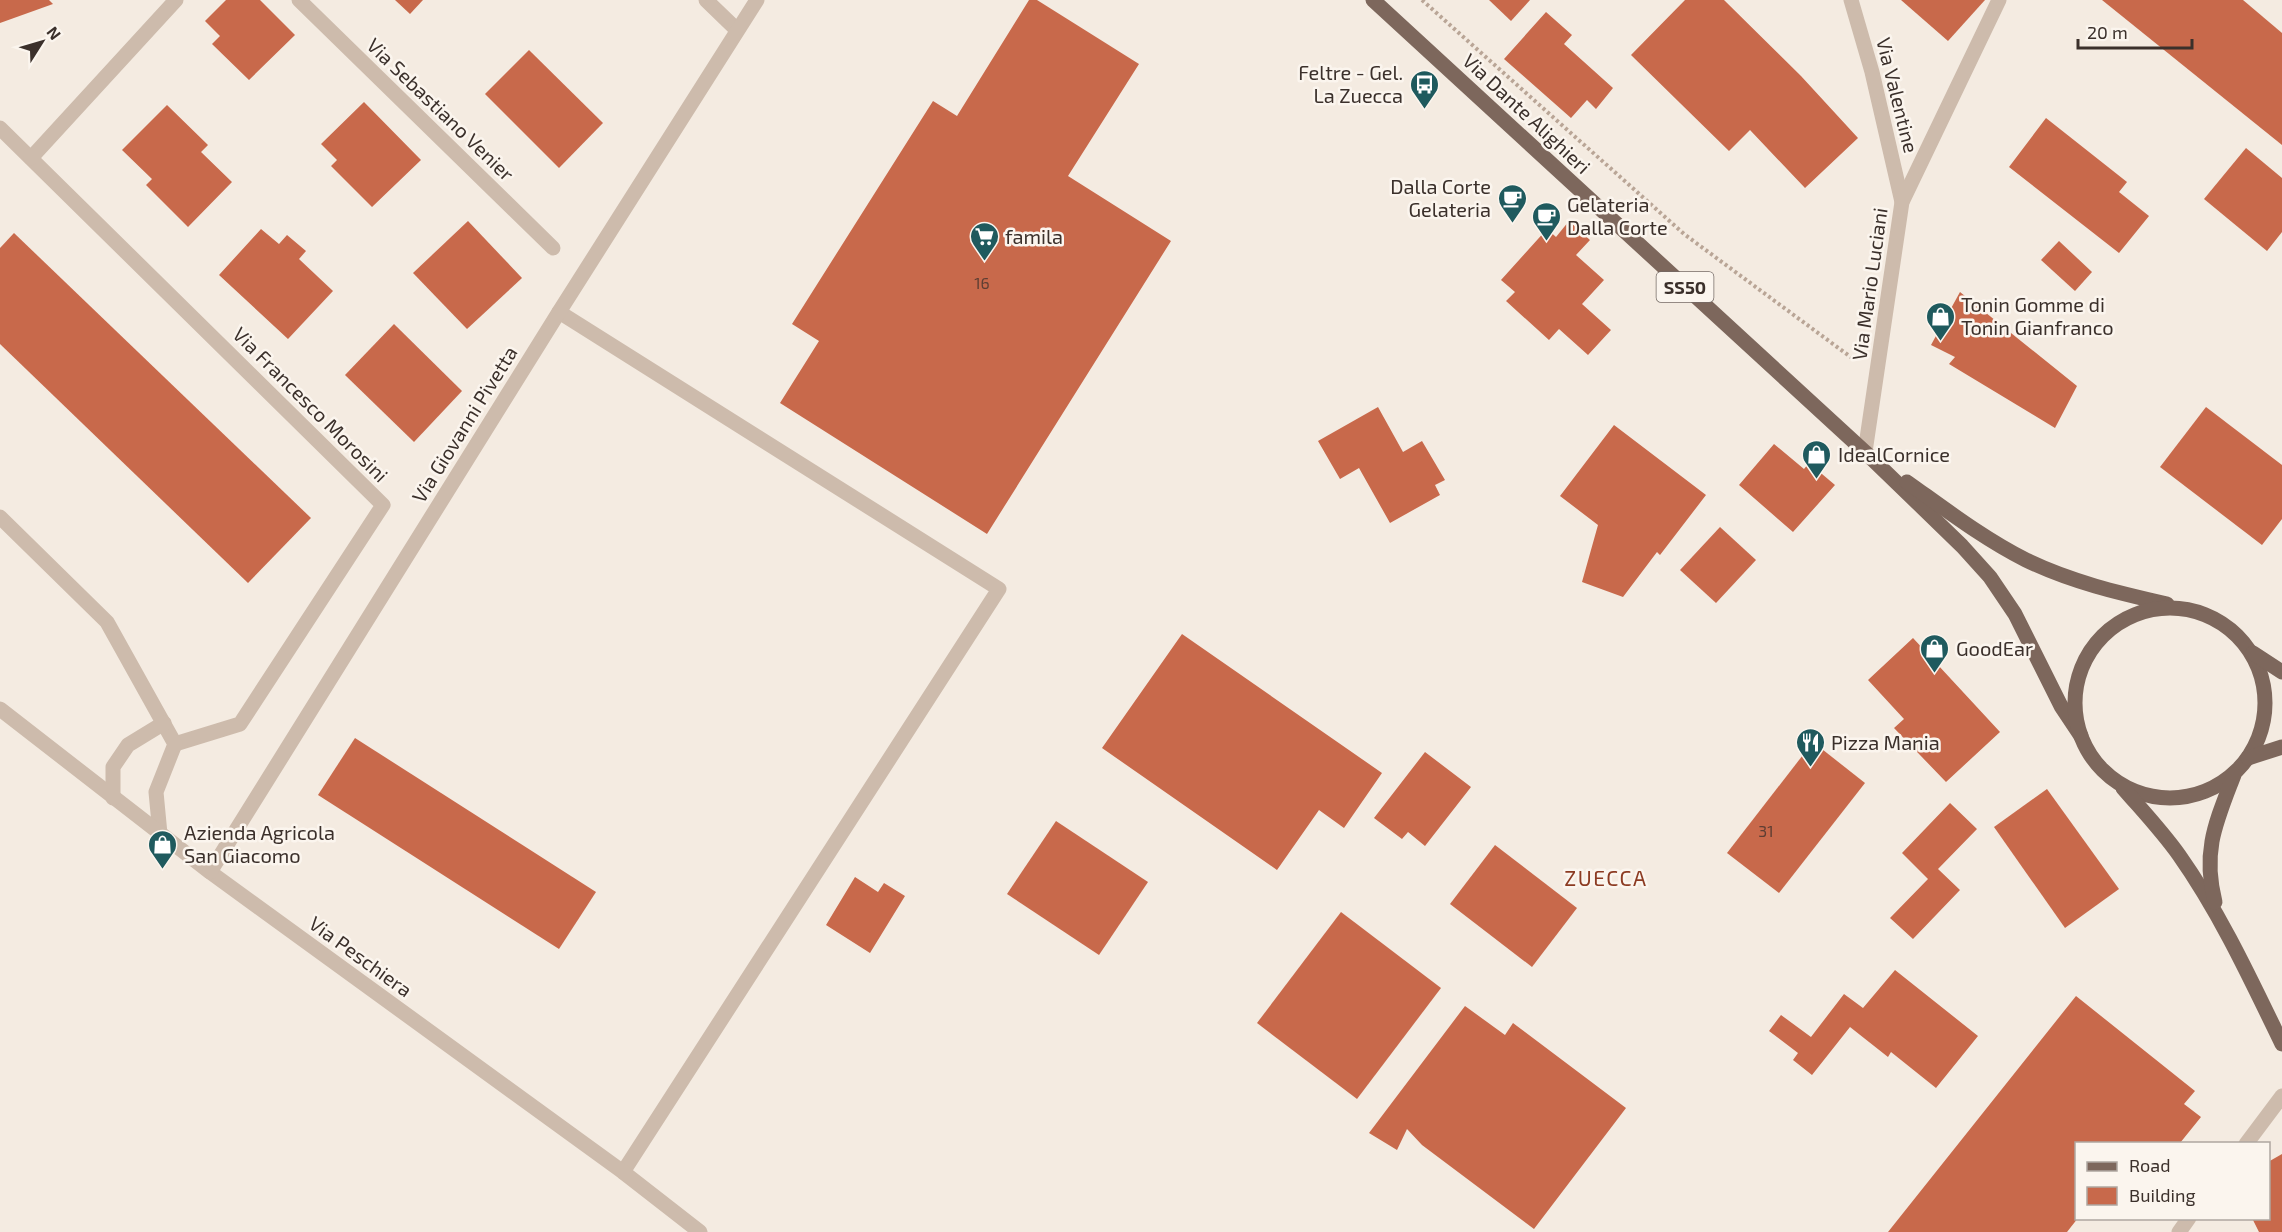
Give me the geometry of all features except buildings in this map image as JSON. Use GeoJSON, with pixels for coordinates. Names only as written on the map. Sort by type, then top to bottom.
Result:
{"type":"FeatureCollection","features":[{"type":"Feature","properties":{"kind":"main road","name":"Via Dante Alighieri"},"geometry":{"type":"LineString","coordinates":[[1373,0],[1865,452],[1962,546],[1990,577],[2015,614],[2061,706],[2081,736]]}},
{"type":"Feature","properties":{"kind":"main road","name":"Via Dante Alighieri"},"geometry":{"type":"LineString","coordinates":[[1865,452],[1970,527],[2025,560],[2073,580],[2125,595],[2202,612]]}},
{"type":"Feature","properties":{"kind":"main road"},"geometry":{"type":"LineString","coordinates":[[2282,672],[2253,654],[2231,629],[2202,612],[2169,607],[2139,612],[2112,627],[2091,648],[2078,676],[2074,706],[2081,736],[2095,762],[2118,783],[2178,853],[2219,920],[2282,1044]]}},
{"type":"Feature","properties":{"kind":"main road"},"geometry":{"type":"LineString","coordinates":[[2219,920],[2210,885],[2208,855],[2217,821],[2234,775],[2255,750],[2265,718],[2265,685],[2253,654]]}},
{"type":"Feature","properties":{"kind":"main road"},"geometry":{"type":"LineString","coordinates":[[2248,758],[2282,747]]}},
{"type":"Feature","properties":{"kind":"main road"},"geometry":{"type":"LineString","coordinates":[[2118,783],[2145,796],[2176,799],[2205,792],[2234,775]]}},
{"type":"Feature","properties":{"kind":"street"},"geometry":{"type":"LineString","coordinates":[[32,158],[176,0]]}},
{"type":"Feature","properties":{"kind":"street","name":"Via Sebastiano Venier"},"geometry":{"type":"LineString","coordinates":[[299,0],[553,248]]}},
{"type":"Feature","properties":{"kind":"street"},"geometry":{"type":"LineString","coordinates":[[706,0],[737,30]]}},
{"type":"Feature","properties":{"kind":"street","name":"Via Giovanni Pivetta"},"geometry":{"type":"LineString","coordinates":[[210,872],[559,312],[757,0]]}},
{"type":"Feature","properties":{"kind":"street","name":"Via Valentine"},"geometry":{"type":"LineString","coordinates":[[1851,0],[1872,72],[1902,202]]}},
{"type":"Feature","properties":{"kind":"street","name":"Via Mario Luciani"},"geometry":{"type":"LineString","coordinates":[[1865,452],[1902,202],[1999,0]]}},
{"type":"Feature","properties":{"kind":"street","name":"Via Francesco Morosini"},"geometry":{"type":"LineString","coordinates":[[0,128],[383,505],[240,724],[175,744]]}},
{"type":"Feature","properties":{"kind":"street"},"geometry":{"type":"LineString","coordinates":[[559,312],[999,589],[623,1172]]}},
{"type":"Feature","properties":{"kind":"street"},"geometry":{"type":"LineString","coordinates":[[0,517],[107,622],[175,744],[156,792],[160,834]]}},
{"type":"Feature","properties":{"kind":"street","name":"Via Peschiera"},"geometry":{"type":"LineString","coordinates":[[0,710],[210,872],[623,1172],[700,1232]]}},
{"type":"Feature","properties":{"kind":"street"},"geometry":{"type":"LineString","coordinates":[[113,798],[113,767],[128,745],[164,723]]}},
{"type":"Feature","properties":{"kind":"street"},"geometry":{"type":"LineString","coordinates":[[2247,1142],[2282,1096]]}},
{"type":"Feature","properties":{"kind":"path"},"geometry":{"type":"LineString","coordinates":[[1422,0],[1684,234],[1876,376]]}},
{"type":"Feature","properties":{"kind":"place","name":"Feltre - Gel. La Zuecca"},"geometry":{"type":"Point","coordinates":[1424,110]}},
{"type":"Feature","properties":{"kind":"place","name":"Dalla Corte Gelateria"},"geometry":{"type":"Point","coordinates":[1512,224]}},
{"type":"Feature","properties":{"kind":"place","name":"Gelateria Dalla Corte"},"geometry":{"type":"Point","coordinates":[1546,242]}},
{"type":"Feature","properties":{"kind":"place","name":"famila"},"geometry":{"type":"Point","coordinates":[984,262]}},
{"type":"Feature","properties":{"kind":"place","name":"Tonin Gomme di Tonin Gianfranco"},"geometry":{"type":"Point","coordinates":[1940,342]}},
{"type":"Feature","properties":{"kind":"place","name":"IdealCornice"},"geometry":{"type":"Point","coordinates":[1817,480]}},
{"type":"Feature","properties":{"kind":"place","name":"GoodEar"},"geometry":{"type":"Point","coordinates":[1935,674]}},
{"type":"Feature","properties":{"kind":"place","name":"Pizza Mania"},"geometry":{"type":"Point","coordinates":[1810,768]}},
{"type":"Feature","properties":{"kind":"place","name":"Azienda Agricola San Giacomo"},"geometry":{"type":"Point","coordinates":[163,870]}},
{"type":"Feature","properties":{"kind":"district","name":"ZUECCA"},"geometry":{"type":"Point","coordinates":[1606,877]}}]}
